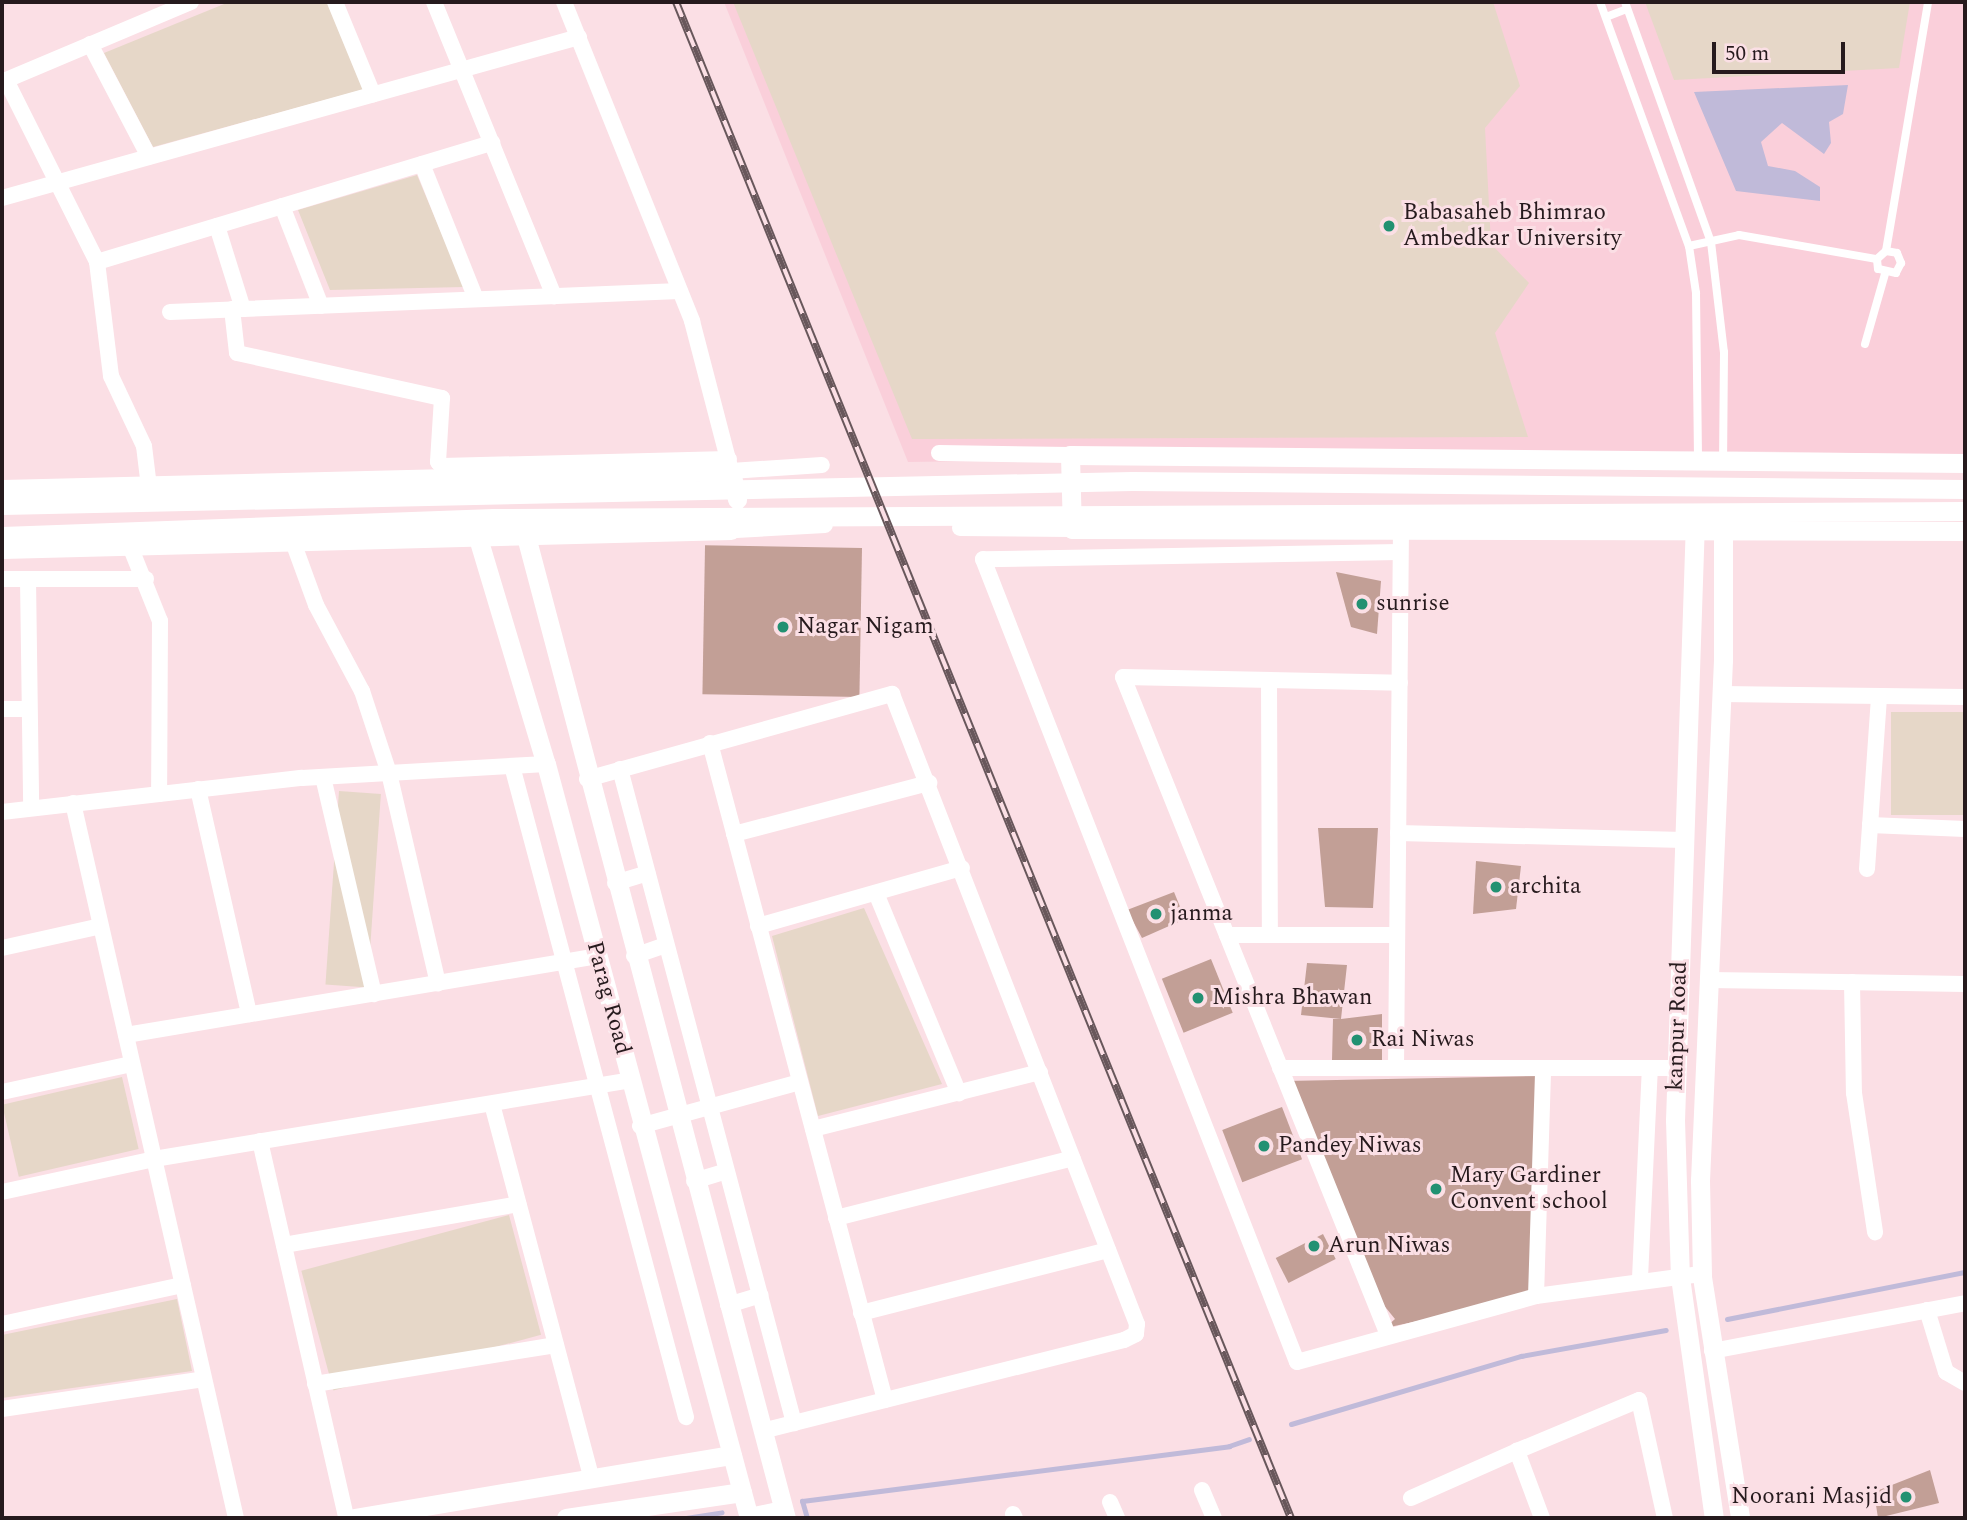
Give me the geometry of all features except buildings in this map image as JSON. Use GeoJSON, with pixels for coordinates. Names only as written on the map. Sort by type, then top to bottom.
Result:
{"type":"FeatureCollection","features":[{"type":"Feature","properties":{"kind":"street"},"geometry":{"type":"LineString","coordinates":[[149,487],[144,446],[111,376],[97,262],[6,80],[191,2]]}},
{"type":"Feature","properties":{"kind":"street"},"geometry":{"type":"LineString","coordinates":[[335,2],[373,94]]}},
{"type":"Feature","properties":{"kind":"street"},"geometry":{"type":"LineString","coordinates":[[434,2],[554,296]]}},
{"type":"Feature","properties":{"kind":"street"},"geometry":{"type":"LineString","coordinates":[[564,2],[680,291],[730,465],[736,530]]}},
{"type":"Feature","properties":{"kind":"street"},"geometry":{"type":"LineString","coordinates":[[2,198],[579,37]]}},
{"type":"Feature","properties":{"kind":"street"},"geometry":{"type":"LineString","coordinates":[[90,44],[149,157]]}},
{"type":"Feature","properties":{"kind":"street"},"geometry":{"type":"LineString","coordinates":[[97,262],[492,143]]}},
{"type":"Feature","properties":{"kind":"street"},"geometry":{"type":"LineString","coordinates":[[422,164],[476,299]]}},
{"type":"Feature","properties":{"kind":"street"},"geometry":{"type":"LineString","coordinates":[[282,206],[321,306]]}},
{"type":"Feature","properties":{"kind":"street"},"geometry":{"type":"LineString","coordinates":[[217,226],[238,309],[237,353],[442,398],[442,466],[822,465]]}},
{"type":"Feature","properties":{"kind":"street"},"geometry":{"type":"LineString","coordinates":[[170,312],[680,291]]}},
{"type":"Feature","properties":{"kind":"street"},"geometry":{"type":"LineString","coordinates":[[939,453],[1965,464]]}},
{"type":"Feature","properties":{"kind":"street"},"geometry":{"type":"LineString","coordinates":[[1070,455],[1072,529]]}},
{"type":"Feature","properties":{"kind":"street","name":"kanpur Road"},"geometry":{"type":"LineString","coordinates":[[1698,463],[1677,1068],[1680,1277],[1714,1518]]}},
{"type":"Feature","properties":{"kind":"street"},"geometry":{"type":"LineString","coordinates":[[1723,463],[1722,694],[1708,1002],[1701,1274],[1740,1518]]}},
{"type":"Feature","properties":{"kind":"street"},"geometry":{"type":"LineString","coordinates":[[2,489],[519,478],[730,465]]}},
{"type":"Feature","properties":{"kind":"street","name":"Parag Road"},"geometry":{"type":"LineString","coordinates":[[519,478],[524,536],[602,775],[619,882],[680,1116],[709,1176],[777,1427],[784,1514]]}},
{"type":"Feature","properties":{"kind":"street","name":"Parag Road"},"geometry":{"type":"LineString","coordinates":[[466,479],[477,537],[546,764],[640,1126],[749,1518]]}},
{"type":"Feature","properties":{"kind":"street"},"geometry":{"type":"LineString","coordinates":[[2,505],[1118,481],[1965,489]]}},
{"type":"Feature","properties":{"kind":"street"},"geometry":{"type":"LineString","coordinates":[[2,536],[494,518],[1965,511]]}},
{"type":"Feature","properties":{"kind":"street"},"geometry":{"type":"LineString","coordinates":[[2,549],[736,530],[835,525]]}},
{"type":"Feature","properties":{"kind":"street"},"geometry":{"type":"LineString","coordinates":[[960,528],[1723,533],[1965,530]]}},
{"type":"Feature","properties":{"kind":"street"},"geometry":{"type":"LineString","coordinates":[[1396,1068],[1401,532]]}},
{"type":"Feature","properties":{"kind":"street"},"geometry":{"type":"LineString","coordinates":[[293,542],[316,605],[362,691],[389,773],[438,983]]}},
{"type":"Feature","properties":{"kind":"street"},"geometry":{"type":"LineString","coordinates":[[130,546],[146,579],[160,621],[159,794]]}},
{"type":"Feature","properties":{"kind":"street"},"geometry":{"type":"LineString","coordinates":[[1400,552],[983,559],[1297,1362],[1536,1296],[1640,1279],[1701,1274]]}},
{"type":"Feature","properties":{"kind":"street"},"geometry":{"type":"LineString","coordinates":[[2,579],[146,579]]}},
{"type":"Feature","properties":{"kind":"street"},"geometry":{"type":"LineString","coordinates":[[28,579],[30,808]]}},
{"type":"Feature","properties":{"kind":"street"},"geometry":{"type":"LineString","coordinates":[[1388,1335],[1123,677],[1400,683]]}},
{"type":"Feature","properties":{"kind":"street"},"geometry":{"type":"LineString","coordinates":[[1269,680],[1270,935]]}},
{"type":"Feature","properties":{"kind":"street"},"geometry":{"type":"LineString","coordinates":[[892,694],[929,783],[1137,1324],[1136,1334],[777,1427],[709,1176],[705,1109],[663,946],[643,874],[602,775],[710,743],[892,694]]}},
{"type":"Feature","properties":{"kind":"street"},"geometry":{"type":"LineString","coordinates":[[1722,694],[1965,697]]}},
{"type":"Feature","properties":{"kind":"street"},"geometry":{"type":"LineString","coordinates":[[1867,869],[1878,696]]}},
{"type":"Feature","properties":{"kind":"street"},"geometry":{"type":"LineString","coordinates":[[2,709],[29,709]]}},
{"type":"Feature","properties":{"kind":"street"},"geometry":{"type":"LineString","coordinates":[[710,743],[885,1400]]}},
{"type":"Feature","properties":{"kind":"street"},"geometry":{"type":"LineString","coordinates":[[2,812],[323,777],[546,764]]}},
{"type":"Feature","properties":{"kind":"street"},"geometry":{"type":"LineString","coordinates":[[512,766],[686,1417]]}},
{"type":"Feature","properties":{"kind":"street"},"geometry":{"type":"LineString","coordinates":[[323,777],[374,994]]}},
{"type":"Feature","properties":{"kind":"street"},"geometry":{"type":"LineString","coordinates":[[734,834],[929,783]]}},
{"type":"Feature","properties":{"kind":"street"},"geometry":{"type":"LineString","coordinates":[[198,789],[249,1014]]}},
{"type":"Feature","properties":{"kind":"street"},"geometry":{"type":"LineString","coordinates":[[74,803],[236,1518]]}},
{"type":"Feature","properties":{"kind":"street"},"geometry":{"type":"LineString","coordinates":[[1870,825],[1965,829]]}},
{"type":"Feature","properties":{"kind":"street"},"geometry":{"type":"LineString","coordinates":[[1398,833],[1684,841]]}},
{"type":"Feature","properties":{"kind":"street"},"geometry":{"type":"LineString","coordinates":[[758,926],[962,868]]}},
{"type":"Feature","properties":{"kind":"street"},"geometry":{"type":"LineString","coordinates":[[619,882],[643,874]]}},
{"type":"Feature","properties":{"kind":"street"},"geometry":{"type":"LineString","coordinates":[[876,893],[958,1093]]}},
{"type":"Feature","properties":{"kind":"street"},"geometry":{"type":"LineString","coordinates":[[2,948],[101,926]]}},
{"type":"Feature","properties":{"kind":"street"},"geometry":{"type":"LineString","coordinates":[[1227,935],[1397,935]]}},
{"type":"Feature","properties":{"kind":"street"},"geometry":{"type":"LineString","coordinates":[[638,954],[663,946]]}},
{"type":"Feature","properties":{"kind":"street"},"geometry":{"type":"LineString","coordinates":[[126,1035],[597,956]]}},
{"type":"Feature","properties":{"kind":"street"},"geometry":{"type":"LineString","coordinates":[[1709,980],[1965,984]]}},
{"type":"Feature","properties":{"kind":"street"},"geometry":{"type":"LineString","coordinates":[[1852,982],[1854,1093],[1875,1232]]}},
{"type":"Feature","properties":{"kind":"street"},"geometry":{"type":"LineString","coordinates":[[1679,1002],[1708,1002]]}},
{"type":"Feature","properties":{"kind":"street"},"geometry":{"type":"LineString","coordinates":[[2,1092],[132,1064]]}},
{"type":"Feature","properties":{"kind":"street"},"geometry":{"type":"LineString","coordinates":[[1280,1068],[1677,1068]]}},
{"type":"Feature","properties":{"kind":"street"},"geometry":{"type":"LineString","coordinates":[[1536,1296],[1543,1068]]}},
{"type":"Feature","properties":{"kind":"street"},"geometry":{"type":"LineString","coordinates":[[1640,1279],[1650,1068]]}},
{"type":"Feature","properties":{"kind":"street"},"geometry":{"type":"LineString","coordinates":[[813,1129],[1040,1072]]}},
{"type":"Feature","properties":{"kind":"street"},"geometry":{"type":"LineString","coordinates":[[2,1192],[154,1159],[629,1080]]}},
{"type":"Feature","properties":{"kind":"street"},"geometry":{"type":"LineString","coordinates":[[640,1126],[800,1082]]}},
{"type":"Feature","properties":{"kind":"street"},"geometry":{"type":"LineString","coordinates":[[492,1104],[592,1479]]}},
{"type":"Feature","properties":{"kind":"street"},"geometry":{"type":"LineString","coordinates":[[260,1141],[346,1518]]}},
{"type":"Feature","properties":{"kind":"street"},"geometry":{"type":"LineString","coordinates":[[836,1218],[1073,1158]]}},
{"type":"Feature","properties":{"kind":"street"},"geometry":{"type":"LineString","coordinates":[[284,1245],[518,1204]]}},
{"type":"Feature","properties":{"kind":"street"},"geometry":{"type":"LineString","coordinates":[[862,1313],[1108,1250]]}},
{"type":"Feature","properties":{"kind":"street"},"geometry":{"type":"LineString","coordinates":[[2,1324],[183,1285]]}},
{"type":"Feature","properties":{"kind":"street"},"geometry":{"type":"LineString","coordinates":[[1712,1351],[1965,1303]]}},
{"type":"Feature","properties":{"kind":"street"},"geometry":{"type":"LineString","coordinates":[[1927,1310],[1946,1372],[1965,1383]]}},
{"type":"Feature","properties":{"kind":"street"},"geometry":{"type":"LineString","coordinates":[[315,1384],[556,1345]]}},
{"type":"Feature","properties":{"kind":"street"},"geometry":{"type":"LineString","coordinates":[[2,1409],[204,1380]]}},
{"type":"Feature","properties":{"kind":"street"},"geometry":{"type":"LineString","coordinates":[[1410,1498],[1639,1400],[1665,1518]]}},
{"type":"Feature","properties":{"kind":"street"},"geometry":{"type":"LineString","coordinates":[[1517,1451],[1542,1518]]}},
{"type":"Feature","properties":{"kind":"street"},"geometry":{"type":"LineString","coordinates":[[354,1518],[732,1455]]}},
{"type":"Feature","properties":{"kind":"street"},"geometry":{"type":"LineString","coordinates":[[1202,1490],[1214,1518]]}},
{"type":"Feature","properties":{"kind":"street"},"geometry":{"type":"LineString","coordinates":[[566,1518],[742,1492]]}},
{"type":"Feature","properties":{"kind":"street"},"geometry":{"type":"LineString","coordinates":[[1110,1502],[1118,1518]]}},
{"type":"Feature","properties":{"kind":"street"},"geometry":{"type":"LineString","coordinates":[[749,1518],[784,1514]]}},
{"type":"Feature","properties":{"kind":"lane"},"geometry":{"type":"LineString","coordinates":[[1600,2],[1689,246],[1696,293],[1698,463]]}},
{"type":"Feature","properties":{"kind":"lane"},"geometry":{"type":"LineString","coordinates":[[1877,259],[1886,251],[1928,2]]}},
{"type":"Feature","properties":{"kind":"lane"},"geometry":{"type":"LineString","coordinates":[[1606,17],[1626,5],[1712,242],[1724,352],[1723,463]]}},
{"type":"Feature","properties":{"kind":"lane"},"geometry":{"type":"LineString","coordinates":[[1689,246],[1739,235],[1877,259]]}},
{"type":"Feature","properties":{"kind":"lane"},"geometry":{"type":"LineString","coordinates":[[1885,274],[1896,273],[1901,263],[1897,253],[1886,251]]}},
{"type":"Feature","properties":{"kind":"lane"},"geometry":{"type":"LineString","coordinates":[[1865,344],[1885,274],[1877,259]]}},
{"type":"Feature","properties":{"kind":"shaded area"},"geometry":{"type":"Polygon","coordinates":[[[229,2],[334,2],[369,88],[153,147],[104,53],[229,2]]]}},
{"type":"Feature","properties":{"kind":"shaded area","name":"Babasaheb Bhimrao Ambedkar University"},"geometry":{"type":"Polygon","coordinates":[[[724,2],[1965,2],[1965,455],[1735,451],[908,462],[724,2]]]}},
{"type":"Feature","properties":{"kind":"shaded area"},"geometry":{"type":"Polygon","coordinates":[[[733,2],[1493,2],[1520,86],[1485,128],[1491,244],[1529,283],[1495,333],[1528,437],[912,439],[733,2]]]}},
{"type":"Feature","properties":{"kind":"shaded area"},"geometry":{"type":"Polygon","coordinates":[[[1645,2],[1910,2],[1899,68],[1674,80],[1645,2]]]}},
{"type":"Feature","properties":{"kind":"shaded area"},"geometry":{"type":"Polygon","coordinates":[[[1848,85],[1843,114],[1829,122],[1831,143],[1824,154],[1782,123],[1761,142],[1768,166],[1795,171],[1820,187],[1820,201],[1736,191],[1694,92],[1848,85]]]}},
{"type":"Feature","properties":{"kind":"shaded area"},"geometry":{"type":"Polygon","coordinates":[[[417,175],[464,287],[330,290],[298,210],[417,175]]]}},
{"type":"Feature","properties":{"kind":"shaded area"},"geometry":{"type":"Polygon","coordinates":[[[1891,712],[1965,712],[1965,815],[1891,815],[1891,712]]]}},
{"type":"Feature","properties":{"kind":"shaded area"},"geometry":{"type":"Polygon","coordinates":[[[339,791],[381,794],[367,987],[325,985],[339,791]]]}},
{"type":"Feature","properties":{"kind":"shaded area"},"geometry":{"type":"Polygon","coordinates":[[[864,908],[942,1084],[818,1116],[772,936],[864,908]]]}},
{"type":"Feature","properties":{"kind":"shaded area"},"geometry":{"type":"Polygon","coordinates":[[[122,1077],[139,1149],[19,1177],[2,1105],[122,1077]]]}},
{"type":"Feature","properties":{"kind":"shaded area"},"geometry":{"type":"Polygon","coordinates":[[[509,1215],[541,1335],[333,1390],[301,1271],[509,1215]]]}},
{"type":"Feature","properties":{"kind":"shaded area"},"geometry":{"type":"Polygon","coordinates":[[[177,1299],[192,1371],[2,1398],[2,1335],[177,1299]]]}},
{"type":"Feature","properties":{"kind":"waterway"},"geometry":{"type":"LineString","coordinates":[[1727,1319],[1965,1272]]}},
{"type":"Feature","properties":{"kind":"waterway"},"geometry":{"type":"LineString","coordinates":[[1291,1424],[1521,1356],[1666,1330]]}},
{"type":"Feature","properties":{"kind":"waterway"},"geometry":{"type":"LineString","coordinates":[[807,1518],[802,1501],[1229,1446],[1249,1439]]}},
{"type":"Feature","properties":{"kind":"waterway"},"geometry":{"type":"LineString","coordinates":[[686,1518],[722,1512]]}},
{"type":"Feature","properties":{"kind":"railway"},"geometry":{"type":"LineString","coordinates":[[676,2],[1291,1518]]}},
{"type":"Feature","properties":{"kind":"place","name":"Babasaheb Bhimrao Ambedkar University"},"geometry":{"type":"Point","coordinates":[1389,226]}},
{"type":"Feature","properties":{"kind":"place","name":"sunrise"},"geometry":{"type":"Point","coordinates":[1362,604]}},
{"type":"Feature","properties":{"kind":"place","name":"Nagar Nigam"},"geometry":{"type":"Point","coordinates":[783,627]}},
{"type":"Feature","properties":{"kind":"place","name":"archita"},"geometry":{"type":"Point","coordinates":[1496,887]}},
{"type":"Feature","properties":{"kind":"place","name":"janma"},"geometry":{"type":"Point","coordinates":[1156,914]}},
{"type":"Feature","properties":{"kind":"place","name":"Mishra Bhawan"},"geometry":{"type":"Point","coordinates":[1198,998]}},
{"type":"Feature","properties":{"kind":"place","name":"Rai Niwas"},"geometry":{"type":"Point","coordinates":[1357,1040]}},
{"type":"Feature","properties":{"kind":"place","name":"Pandey Niwas"},"geometry":{"type":"Point","coordinates":[1264,1146]}},
{"type":"Feature","properties":{"kind":"place","name":"Mary Gardiner Convent school"},"geometry":{"type":"Point","coordinates":[1436,1189]}},
{"type":"Feature","properties":{"kind":"place","name":"Arun Niwas"},"geometry":{"type":"Point","coordinates":[1314,1246]}},
{"type":"Feature","properties":{"kind":"place","name":"Noorani Masjid"},"geometry":{"type":"Point","coordinates":[1906,1497]}}]}
